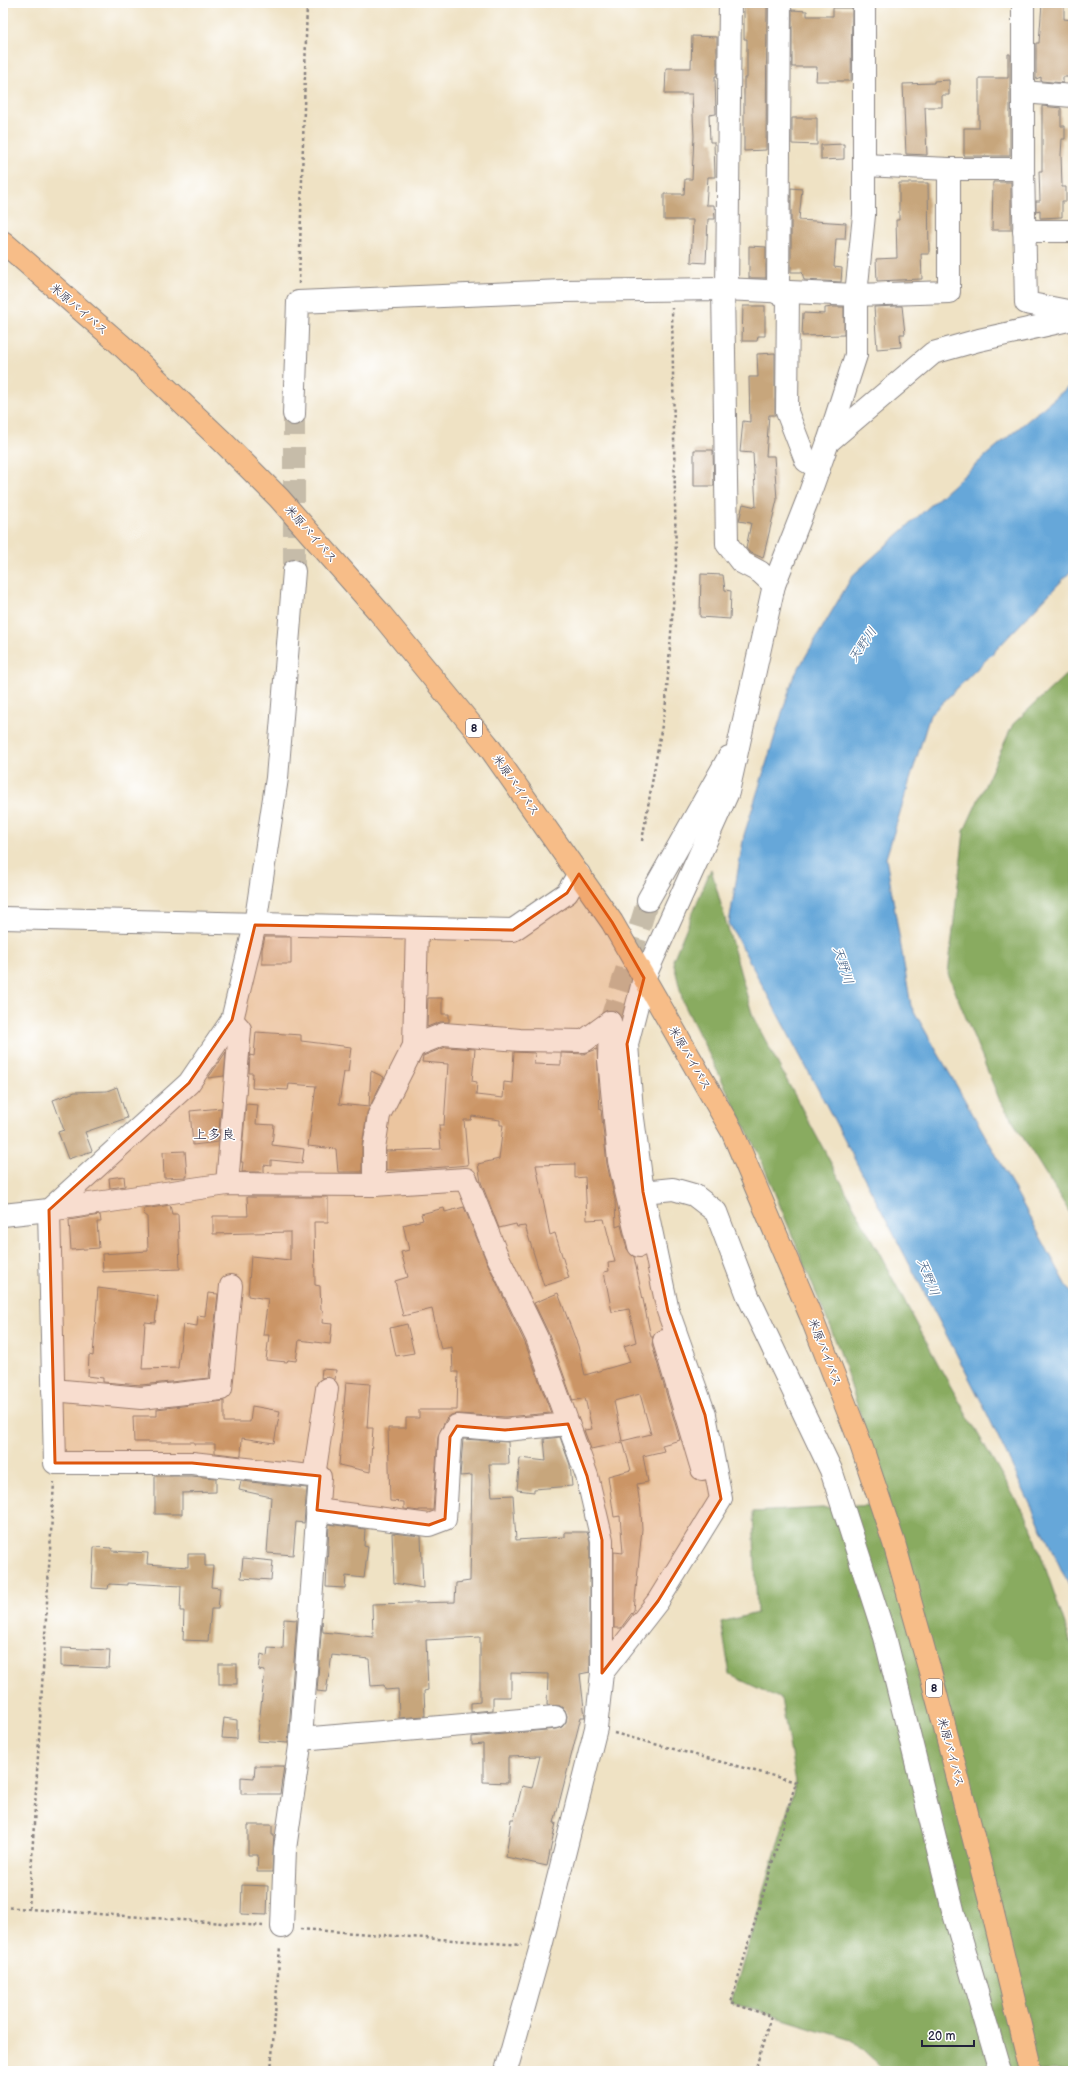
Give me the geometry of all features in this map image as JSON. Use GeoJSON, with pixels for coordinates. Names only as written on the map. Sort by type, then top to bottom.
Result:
{"type":"FeatureCollection","features":[{"type":"Feature","properties":{"kind":"highway","name":"米原バイパス"},"geometry":{"type":"LineString","coordinates":[[3,242],[120,344],[279,498],[379,612],[487,744],[612,922],[732,1131],[810,1314],[860,1442],[894,1543],[931,1675],[991,1905],[1031,2071]]}},
{"type":"Feature","properties":{"kind":"street"},"geometry":{"type":"LineString","coordinates":[[730,3],[725,289],[727,544],[741,562],[760,572],[774,585]]}},
{"type":"Feature","properties":{"kind":"street"},"geometry":{"type":"LineString","coordinates":[[780,3],[783,293],[787,412],[806,461],[819,468]]}},
{"type":"Feature","properties":{"kind":"street"},"geometry":{"type":"LineString","coordinates":[[602,1673],[658,1601],[721,1499],[704,1415],[668,1311],[643,1192],[632,1111],[627,1044],[644,978],[728,792],[774,585],[819,468],[856,355],[856,295],[864,215],[864,3]]}},
{"type":"Feature","properties":{"kind":"street"},"geometry":{"type":"LineString","coordinates":[[1023,3],[1023,169],[1026,304],[1073,312]]}},
{"type":"Feature","properties":{"kind":"street"},"geometry":{"type":"LineString","coordinates":[[1023,92],[1073,96]]}},
{"type":"Feature","properties":{"kind":"street"},"geometry":{"type":"LineString","coordinates":[[864,165],[949,169],[1023,169]]}},
{"type":"Feature","properties":{"kind":"street"},"geometry":{"type":"LineString","coordinates":[[294,414],[298,302],[562,290],[725,289],[783,293],[856,295],[949,292],[949,169]]}},
{"type":"Feature","properties":{"kind":"street"},"geometry":{"type":"LineString","coordinates":[[1024,231],[1073,231]]}},
{"type":"Feature","properties":{"kind":"street"},"geometry":{"type":"LineString","coordinates":[[828,442],[934,353],[979,340],[1073,320]]}},
{"type":"Feature","properties":{"kind":"street"},"geometry":{"type":"LineString","coordinates":[[282,1927],[285,1849],[301,1739],[320,1477],[192,1463],[55,1463],[48,1210],[189,1083],[232,1020],[255,925],[277,778],[294,570]]}},
{"type":"Feature","properties":{"kind":"street"},"geometry":{"type":"LineString","coordinates":[[648,900],[740,736]]}},
{"type":"Feature","properties":{"kind":"street"},"geometry":{"type":"LineString","coordinates":[[3,918],[513,930],[568,893],[579,874]]}},
{"type":"Feature","properties":{"kind":"street"},"geometry":{"type":"LineString","coordinates":[[374,1185],[374,1148],[379,1115],[414,1046],[418,928]]}},
{"type":"Feature","properties":{"kind":"street"},"geometry":{"type":"LineString","coordinates":[[227,1184],[240,1030],[232,1020]]}},
{"type":"Feature","properties":{"kind":"street"},"geometry":{"type":"LineString","coordinates":[[414,1046],[444,1034],[520,1040],[584,1041],[610,1022],[609,1060],[619,1161],[655,1313],[708,1486],[721,1499]]}},
{"type":"Feature","properties":{"kind":"street"},"geometry":{"type":"LineString","coordinates":[[3,1214],[48,1210],[227,1184],[374,1185],[466,1179],[496,1253],[537,1338],[587,1476],[602,1540],[602,1673],[596,1728],[541,1946],[506,2071]]}},
{"type":"Feature","properties":{"kind":"street"},"geometry":{"type":"LineString","coordinates":[[643,1192],[673,1189],[694,1195],[716,1212],[748,1296],[831,1470],[885,1637],[954,1914],[1000,2071]]}},
{"type":"Feature","properties":{"kind":"street"},"geometry":{"type":"LineString","coordinates":[[53,1390],[141,1398],[221,1389],[231,1286]]}},
{"type":"Feature","properties":{"kind":"street"},"geometry":{"type":"LineString","coordinates":[[314,1476],[327,1389]]}},
{"type":"Feature","properties":{"kind":"street"},"geometry":{"type":"LineString","coordinates":[[317,1510],[429,1525],[445,1519],[450,1437],[457,1426],[505,1430],[568,1424]]}},
{"type":"Feature","properties":{"kind":"street"},"geometry":{"type":"LineString","coordinates":[[301,1739],[555,1717]]}},
{"type":"Feature","properties":{"kind":"path"},"geometry":{"type":"LineString","coordinates":[[298,302],[307,3]]}},
{"type":"Feature","properties":{"kind":"path"},"geometry":{"type":"LineString","coordinates":[[642,841],[666,702],[676,564],[672,290]]}},
{"type":"Feature","properties":{"kind":"path"},"geometry":{"type":"LineString","coordinates":[[29,1909],[55,1463]]}},
{"type":"Feature","properties":{"kind":"path"},"geometry":{"type":"LineString","coordinates":[[596,1728],[796,1782],[731,2003],[771,2016],[755,2071]]}},
{"type":"Feature","properties":{"kind":"path"},"geometry":{"type":"LineString","coordinates":[[271,2071],[282,1927]]}},
{"type":"Feature","properties":{"kind":"highlighted area"},"geometry":{"type":"Polygon","coordinates":[[[579,874],[612,922],[644,978],[627,1044],[643,1192],[668,1311],[705,1415],[721,1499],[658,1601],[602,1673],[602,1540],[587,1476],[568,1424],[505,1430],[457,1426],[450,1437],[445,1519],[429,1525],[317,1510],[320,1476],[192,1463],[55,1463],[49,1210],[189,1083],[232,1020],[255,925],[513,930],[567,893],[579,874]]]}},
{"type":"Feature","properties":{"kind":"green space"},"geometry":{"type":"Polygon","coordinates":[[[1073,668],[1073,1218],[999,1099],[948,974],[964,831],[1013,724],[1073,668]]]}},
{"type":"Feature","properties":{"kind":"green space"},"geometry":{"type":"Polygon","coordinates":[[[711,869],[753,1017],[943,1373],[1031,1526],[1073,1648],[1073,2071],[886,2071],[852,2040],[731,2003],[796,1782],[781,1699],[730,1675],[721,1622],[757,1613],[753,1512],[889,1504],[839,1349],[760,1157],[683,1002],[673,960],[711,869]]]}},
{"type":"Feature","properties":{"kind":"water","name":"天野川"},"geometry":{"type":"Polygon","coordinates":[[[1073,383],[1073,569],[992,654],[930,715],[886,858],[911,1006],[994,1151],[1073,1297],[1073,1594],[981,1401],[729,923],[744,835],[793,678],[853,575],[991,451],[1073,383]]]}},
{"type":"Feature","properties":{"kind":"building"},"geometry":{"type":"Polygon","coordinates":[[[1042,3],[1064,3],[1064,19],[1073,20],[1073,77],[1063,77],[1063,83],[1041,81],[1041,77],[1036,79],[1036,43],[1039,43],[1042,3]]]}},
{"type":"Feature","properties":{"kind":"building"},"geometry":{"type":"Polygon","coordinates":[[[744,4],[767,4],[766,150],[744,151],[744,78],[747,78],[747,39],[744,39],[744,4]]]}},
{"type":"Feature","properties":{"kind":"building"},"geometry":{"type":"Polygon","coordinates":[[[833,8],[852,8],[851,81],[816,81],[817,67],[792,67],[792,10],[807,11],[807,16],[833,16],[833,8]]]}},
{"type":"Feature","properties":{"kind":"building"},"geometry":{"type":"Polygon","coordinates":[[[692,36],[717,37],[717,76],[715,76],[716,114],[709,115],[710,142],[714,142],[715,177],[708,177],[706,205],[714,205],[715,219],[708,219],[706,263],[691,262],[693,220],[664,220],[664,194],[684,194],[685,179],[692,179],[694,136],[692,94],[665,94],[666,68],[691,68],[692,36]]]}},
{"type":"Feature","properties":{"kind":"building"},"geometry":{"type":"Polygon","coordinates":[[[1008,54],[1010,54],[1010,156],[964,156],[964,128],[979,128],[979,78],[1008,78],[1008,54]]]}},
{"type":"Feature","properties":{"kind":"building"},"geometry":{"type":"Polygon","coordinates":[[[949,80],[949,95],[942,95],[942,107],[925,107],[927,155],[906,154],[903,84],[934,83],[934,81],[949,80]]]}},
{"type":"Feature","properties":{"kind":"building"},"geometry":{"type":"Polygon","coordinates":[[[1042,106],[1061,108],[1061,126],[1065,126],[1065,139],[1062,139],[1061,155],[1062,187],[1066,187],[1066,201],[1062,201],[1062,217],[1040,218],[1040,210],[1036,211],[1036,201],[1040,201],[1039,171],[1042,171],[1042,106]]]}},
{"type":"Feature","properties":{"kind":"building"},"geometry":{"type":"Polygon","coordinates":[[[792,118],[817,118],[817,145],[792,144],[792,118]]]}},
{"type":"Feature","properties":{"kind":"building"},"geometry":{"type":"Polygon","coordinates":[[[844,144],[844,159],[821,160],[821,145],[844,144]]]}},
{"type":"Feature","properties":{"kind":"building"},"geometry":{"type":"Polygon","coordinates":[[[993,182],[1011,182],[1011,230],[992,230],[993,182]]]}},
{"type":"Feature","properties":{"kind":"building"},"geometry":{"type":"Polygon","coordinates":[[[899,183],[928,183],[929,254],[921,254],[922,279],[877,281],[876,259],[897,258],[896,220],[899,220],[899,183]]]}},
{"type":"Feature","properties":{"kind":"building"},"geometry":{"type":"Polygon","coordinates":[[[791,188],[802,189],[799,220],[846,223],[845,239],[836,239],[834,267],[842,268],[841,282],[804,280],[802,272],[791,272],[791,188]]]}},
{"type":"Feature","properties":{"kind":"building"},"geometry":{"type":"Polygon","coordinates":[[[749,246],[766,247],[766,278],[749,278],[749,246]]]}},
{"type":"Feature","properties":{"kind":"building"},"geometry":{"type":"Polygon","coordinates":[[[743,306],[765,306],[765,336],[758,336],[757,341],[742,341],[743,306]]]}},
{"type":"Feature","properties":{"kind":"building"},"geometry":{"type":"Polygon","coordinates":[[[902,306],[905,334],[900,334],[901,347],[877,349],[874,307],[902,306]]]}},
{"type":"Feature","properties":{"kind":"building"},"geometry":{"type":"Polygon","coordinates":[[[844,307],[844,335],[802,336],[803,313],[825,314],[825,308],[844,307]]]}},
{"type":"Feature","properties":{"kind":"building"},"geometry":{"type":"Polygon","coordinates":[[[775,353],[775,415],[769,415],[766,456],[774,456],[777,500],[763,558],[749,552],[746,548],[751,523],[739,521],[743,504],[756,507],[753,453],[740,452],[743,421],[750,422],[749,377],[758,377],[757,354],[775,353]]]}},
{"type":"Feature","properties":{"kind":"building"},"geometry":{"type":"Polygon","coordinates":[[[694,450],[713,450],[714,486],[694,486],[694,450]]]}},
{"type":"Feature","properties":{"kind":"building"},"geometry":{"type":"Polygon","coordinates":[[[701,574],[723,575],[725,590],[731,591],[730,619],[700,617],[701,574]]]}},
{"type":"Feature","properties":{"kind":"building"},"geometry":{"type":"Polygon","coordinates":[[[265,937],[291,937],[291,964],[262,964],[262,949],[265,937]]]}},
{"type":"Feature","properties":{"kind":"building"},"geometry":{"type":"Polygon","coordinates":[[[428,998],[442,998],[442,1014],[449,1014],[449,1022],[440,1022],[427,1027],[428,998]]]}},
{"type":"Feature","properties":{"kind":"building"},"geometry":{"type":"Polygon","coordinates":[[[256,1032],[301,1035],[301,1041],[351,1047],[348,1072],[344,1072],[339,1104],[369,1107],[371,1071],[384,1077],[367,1113],[362,1146],[362,1172],[338,1172],[336,1149],[308,1146],[316,1086],[289,1084],[288,1090],[252,1088],[253,1073],[249,1073],[250,1055],[254,1056],[256,1032]]]}},
{"type":"Feature","properties":{"kind":"building"},"geometry":{"type":"Polygon","coordinates":[[[446,1047],[475,1049],[472,1081],[477,1082],[476,1095],[503,1098],[504,1082],[512,1083],[514,1052],[535,1053],[534,1064],[561,1065],[561,1053],[584,1054],[597,1049],[600,1110],[607,1164],[615,1200],[616,1227],[621,1225],[627,1249],[634,1257],[651,1337],[653,1337],[652,1345],[680,1440],[662,1445],[664,1451],[643,1456],[648,1482],[637,1484],[642,1529],[634,1610],[621,1628],[614,1628],[614,1552],[623,1553],[620,1516],[614,1517],[608,1476],[631,1470],[623,1442],[591,1449],[584,1430],[592,1429],[585,1398],[573,1401],[549,1334],[534,1303],[558,1293],[578,1346],[585,1375],[630,1362],[624,1346],[636,1342],[629,1309],[612,1312],[604,1272],[609,1271],[608,1263],[615,1262],[604,1219],[587,1220],[585,1177],[575,1178],[575,1164],[536,1165],[550,1235],[555,1233],[569,1278],[544,1286],[525,1226],[517,1227],[516,1224],[499,1228],[481,1182],[478,1164],[499,1159],[503,1125],[500,1125],[500,1120],[472,1116],[471,1120],[464,1120],[468,1165],[408,1170],[386,1170],[386,1151],[441,1149],[439,1125],[444,1125],[448,1064],[422,1062],[423,1056],[446,1047]],[[640,1394],[614,1401],[622,1441],[651,1434],[640,1394]]]}},
{"type":"Feature","properties":{"kind":"building"},"geometry":{"type":"Polygon","coordinates":[[[226,1052],[224,1076],[208,1078],[226,1052]]]}},
{"type":"Feature","properties":{"kind":"building"},"geometry":{"type":"Polygon","coordinates":[[[117,1087],[127,1118],[85,1132],[92,1151],[68,1159],[58,1132],[64,1130],[53,1100],[75,1092],[107,1091],[117,1087]]]}},
{"type":"Feature","properties":{"kind":"building"},"geometry":{"type":"Polygon","coordinates":[[[246,1104],[258,1105],[256,1124],[274,1125],[272,1145],[304,1149],[302,1163],[271,1160],[271,1166],[264,1165],[264,1172],[242,1172],[243,1162],[241,1162],[246,1104]]]}},
{"type":"Feature","properties":{"kind":"building"},"geometry":{"type":"Polygon","coordinates":[[[221,1108],[218,1142],[193,1145],[190,1111],[221,1108]]]}},
{"type":"Feature","properties":{"kind":"building"},"geometry":{"type":"Polygon","coordinates":[[[185,1151],[187,1177],[164,1178],[163,1152],[185,1151]]]}},
{"type":"Feature","properties":{"kind":"building"},"geometry":{"type":"Polygon","coordinates":[[[124,1176],[125,1186],[110,1188],[109,1178],[124,1176]]]}},
{"type":"Feature","properties":{"kind":"building"},"geometry":{"type":"Polygon","coordinates":[[[247,1197],[328,1197],[328,1222],[314,1222],[315,1285],[320,1286],[321,1310],[323,1311],[322,1323],[332,1324],[330,1344],[299,1340],[296,1361],[288,1360],[287,1362],[266,1360],[269,1335],[263,1335],[268,1299],[248,1296],[251,1256],[290,1260],[290,1232],[213,1234],[213,1216],[248,1216],[247,1197]]]}},
{"type":"Feature","properties":{"kind":"building"},"geometry":{"type":"Polygon","coordinates":[[[170,1205],[172,1214],[178,1214],[180,1269],[103,1272],[102,1254],[148,1251],[147,1216],[145,1216],[144,1209],[170,1205]]]}},
{"type":"Feature","properties":{"kind":"building"},"geometry":{"type":"Polygon","coordinates":[[[464,1207],[485,1258],[525,1343],[551,1413],[505,1417],[458,1414],[451,1415],[446,1419],[438,1436],[433,1510],[419,1511],[404,1509],[404,1502],[390,1501],[388,1428],[406,1428],[406,1418],[419,1418],[419,1410],[457,1410],[458,1372],[453,1372],[452,1347],[441,1349],[432,1309],[403,1316],[395,1281],[408,1277],[401,1252],[409,1250],[403,1225],[423,1220],[421,1214],[444,1208],[445,1212],[464,1207]]]}},
{"type":"Feature","properties":{"kind":"building"},"geometry":{"type":"Polygon","coordinates":[[[100,1215],[101,1222],[97,1222],[99,1248],[71,1250],[69,1220],[100,1215]]]}},
{"type":"Feature","properties":{"kind":"building"},"geometry":{"type":"Polygon","coordinates":[[[98,1288],[158,1296],[155,1323],[145,1322],[142,1369],[178,1368],[183,1324],[197,1326],[198,1315],[205,1316],[208,1293],[218,1294],[209,1378],[141,1385],[103,1382],[103,1378],[88,1376],[89,1355],[93,1356],[98,1288]]]}},
{"type":"Feature","properties":{"kind":"building"},"geometry":{"type":"Polygon","coordinates":[[[407,1324],[414,1353],[396,1356],[390,1328],[407,1324]]]}},
{"type":"Feature","properties":{"kind":"building"},"geometry":{"type":"Polygon","coordinates":[[[322,1369],[336,1370],[335,1380],[328,1377],[321,1378],[322,1369]]]}},
{"type":"Feature","properties":{"kind":"building"},"geometry":{"type":"Polygon","coordinates":[[[346,1382],[370,1384],[367,1428],[373,1428],[370,1472],[339,1465],[346,1382]]]}},
{"type":"Feature","properties":{"kind":"building"},"geometry":{"type":"Polygon","coordinates":[[[224,1401],[224,1422],[250,1422],[252,1406],[280,1411],[274,1443],[242,1438],[241,1456],[215,1453],[215,1444],[194,1444],[194,1442],[134,1442],[133,1416],[157,1416],[157,1409],[224,1401]]]}},
{"type":"Feature","properties":{"kind":"building"},"geometry":{"type":"Polygon","coordinates":[[[560,1437],[570,1465],[572,1486],[534,1489],[534,1492],[517,1490],[520,1458],[546,1461],[544,1439],[560,1437]]]}},
{"type":"Feature","properties":{"kind":"building"},"geometry":{"type":"Polygon","coordinates":[[[463,1439],[508,1442],[509,1464],[489,1464],[492,1496],[513,1495],[516,1540],[565,1537],[565,1532],[587,1532],[590,1541],[590,1672],[580,1674],[585,1717],[581,1717],[554,1823],[556,1823],[547,1866],[506,1857],[511,1819],[514,1819],[522,1786],[532,1788],[540,1756],[508,1757],[508,1783],[483,1782],[483,1744],[472,1745],[472,1737],[556,1729],[562,1727],[566,1722],[567,1716],[565,1710],[560,1706],[547,1705],[548,1674],[511,1673],[511,1697],[493,1697],[493,1710],[471,1712],[471,1703],[480,1702],[480,1637],[426,1640],[428,1690],[424,1691],[425,1716],[399,1718],[398,1689],[385,1690],[384,1685],[371,1686],[369,1659],[332,1655],[326,1692],[317,1691],[322,1621],[323,1632],[373,1637],[372,1604],[455,1602],[456,1583],[470,1581],[472,1475],[460,1476],[463,1439]]]}},
{"type":"Feature","properties":{"kind":"building"},"geometry":{"type":"Polygon","coordinates":[[[155,1476],[216,1478],[216,1492],[182,1493],[182,1514],[155,1514],[155,1476]]]}},
{"type":"Feature","properties":{"kind":"building"},"geometry":{"type":"Polygon","coordinates":[[[241,1481],[307,1488],[304,1523],[296,1522],[293,1555],[267,1553],[271,1497],[239,1490],[241,1481]]]}},
{"type":"Feature","properties":{"kind":"building"},"geometry":{"type":"Polygon","coordinates":[[[329,1524],[365,1529],[364,1546],[368,1547],[364,1578],[346,1576],[345,1588],[326,1587],[329,1524]]]}},
{"type":"Feature","properties":{"kind":"building"},"geometry":{"type":"Polygon","coordinates":[[[392,1533],[421,1536],[423,1588],[394,1583],[392,1533]]]}},
{"type":"Feature","properties":{"kind":"building"},"geometry":{"type":"Polygon","coordinates":[[[94,1547],[112,1548],[112,1551],[148,1553],[147,1564],[188,1567],[188,1554],[205,1554],[205,1566],[213,1566],[211,1587],[220,1588],[218,1609],[211,1609],[208,1641],[183,1640],[184,1611],[180,1611],[181,1586],[128,1583],[128,1585],[109,1584],[108,1589],[92,1588],[94,1547]]]}},
{"type":"Feature","properties":{"kind":"building"},"geometry":{"type":"Polygon","coordinates":[[[243,1558],[273,1561],[271,1580],[241,1578],[243,1558]]]}},
{"type":"Feature","properties":{"kind":"building"},"geometry":{"type":"Polygon","coordinates":[[[284,1619],[297,1620],[288,1743],[257,1741],[265,1671],[259,1670],[261,1654],[267,1656],[268,1648],[283,1649],[284,1619]]]}},
{"type":"Feature","properties":{"kind":"building"},"geometry":{"type":"Polygon","coordinates":[[[61,1648],[110,1650],[109,1668],[61,1666],[61,1648]]]}},
{"type":"Feature","properties":{"kind":"building"},"geometry":{"type":"Polygon","coordinates":[[[219,1664],[237,1664],[237,1684],[219,1684],[219,1664]]]}},
{"type":"Feature","properties":{"kind":"building"},"geometry":{"type":"Polygon","coordinates":[[[224,1718],[237,1720],[237,1739],[222,1738],[224,1718]]]}},
{"type":"Feature","properties":{"kind":"building"},"geometry":{"type":"Polygon","coordinates":[[[255,1766],[284,1766],[280,1794],[241,1794],[241,1777],[254,1778],[255,1766]]]}},
{"type":"Feature","properties":{"kind":"building"},"geometry":{"type":"Polygon","coordinates":[[[248,1825],[272,1825],[272,1835],[274,1835],[272,1872],[257,1872],[258,1855],[248,1855],[248,1825]]]}},
{"type":"Feature","properties":{"kind":"building"},"geometry":{"type":"Polygon","coordinates":[[[242,1885],[268,1886],[267,1915],[241,1914],[242,1885]]]}},
{"type":"Feature","properties":{"kind":"tunnel"},"geometry":{"type":"LineString","coordinates":[[294,414],[294,571]]}},
{"type":"Feature","properties":{"kind":"tunnel"},"geometry":{"type":"LineString","coordinates":[[610,1022],[648,900]]}},
{"type":"Feature","properties":{"kind":"district","name":"上多良"},"geometry":{"type":"Point","coordinates":[214,1134]}}]}
